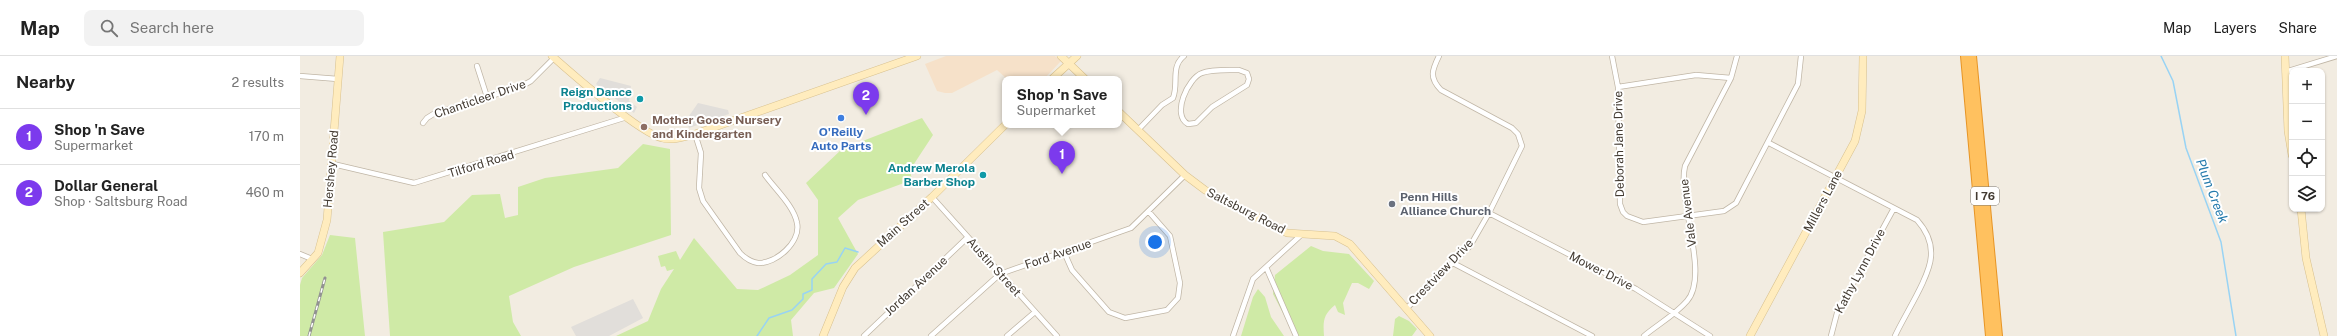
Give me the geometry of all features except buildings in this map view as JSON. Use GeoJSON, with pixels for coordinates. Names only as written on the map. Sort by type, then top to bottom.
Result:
{"type":"FeatureCollection","features":[{"type":"Feature","properties":{"kind":"highway","name":"I 76"},"geometry":{"type":"LineString","coordinates":[[1965,56],[1990,336]]}},
{"type":"Feature","properties":{"kind":"highway","name":"I 76"},"geometry":{"type":"LineString","coordinates":[[1972,56],[1998,336]]}},
{"type":"Feature","properties":{"kind":"street","name":"Hershey Road"},"geometry":{"type":"LineString","coordinates":[[300,273],[318,253],[324,235],[333,164],[340,56]]}},
{"type":"Feature","properties":{"kind":"street"},"geometry":{"type":"LineString","coordinates":[[553,57],[645,130],[662,138],[678,138],[695,134],[917,56]]}},
{"type":"Feature","properties":{"kind":"street"},"geometry":{"type":"LineString","coordinates":[[1061,56],[1082,76]]}},
{"type":"Feature","properties":{"kind":"street"},"geometry":{"type":"LineString","coordinates":[[1055,76],[1077,56]]}},
{"type":"Feature","properties":{"kind":"street"},"geometry":{"type":"LineString","coordinates":[[1138,130],[1162,105],[1172,100],[1176,84],[1176,68],[1184,56]]}},
{"type":"Feature","properties":{"kind":"street","name":"Crestview Drive"},"geometry":{"type":"LineString","coordinates":[[1406,309],[1470,246],[1489,213],[1522,146],[1521,140],[1512,128],[1441,90],[1434,83],[1432,71],[1439,56]]}},
{"type":"Feature","properties":{"kind":"street","name":"Deborah Jane Drive"},"geometry":{"type":"LineString","coordinates":[[1612,56],[1618,87],[1619,192],[1623,212],[1634,220],[1643,222],[1689,217],[1724,211],[1736,203],[1769,142],[1800,79],[1801,56]]}},
{"type":"Feature","properties":{"kind":"street","name":"Vale Avenue"},"geometry":{"type":"LineString","coordinates":[[1644,336],[1687,301],[1692,293],[1695,273],[1689,217],[1683,183],[1685,166],[1732,78],[1737,56]]}},
{"type":"Feature","properties":{"kind":"street","name":"Millers Lane"},"geometry":{"type":"LineString","coordinates":[[1750,336],[1855,141],[1860,127],[1862,111],[1863,56]]}},
{"type":"Feature","properties":{"kind":"street"},"geometry":{"type":"LineString","coordinates":[[2285,56],[2290,140]]}},
{"type":"Feature","properties":{"kind":"street"},"geometry":{"type":"LineString","coordinates":[[2286,72],[2337,56]]}},
{"type":"Feature","properties":{"kind":"street","name":"Chanticleer Drive"},"geometry":{"type":"LineString","coordinates":[[423,123],[427,118],[435,113],[520,87],[531,81],[553,57]]}},
{"type":"Feature","properties":{"kind":"street"},"geometry":{"type":"LineString","coordinates":[[477,66],[487,97]]}},
{"type":"Feature","properties":{"kind":"street"},"geometry":{"type":"LineString","coordinates":[[1239,70],[1245,71],[1249,76],[1249,82],[1245,87],[1220,101],[1194,124],[1188,124],[1183,121],[1180,112],[1181,105],[1191,82],[1201,73],[1239,70]]}},
{"type":"Feature","properties":{"kind":"street"},"geometry":{"type":"LineString","coordinates":[[1618,87],[1696,75],[1732,78]]}},
{"type":"Feature","properties":{"kind":"street"},"geometry":{"type":"LineString","coordinates":[[300,76],[338,79]]}},
{"type":"Feature","properties":{"kind":"street"},"geometry":{"type":"LineString","coordinates":[[1172,100],[1181,105]]}},
{"type":"Feature","properties":{"kind":"street","name":"Saltsburg Road"},"geometry":{"type":"LineString","coordinates":[[1122,115],[1185,175],[1205,190],[1273,227],[1301,235],[1328,235],[1350,244],[1430,336]]}},
{"type":"Feature","properties":{"kind":"street","name":"Tilford Road"},"geometry":{"type":"LineString","coordinates":[[333,164],[414,184],[628,117]]}},
{"type":"Feature","properties":{"kind":"street","name":"Main Street"},"geometry":{"type":"LineString","coordinates":[[823,336],[843,287],[855,268],[932,197],[1002,128]]}},
{"type":"Feature","properties":{"kind":"street"},"geometry":{"type":"LineString","coordinates":[[695,134],[701,153],[699,188],[703,201],[740,253],[747,259],[758,263],[771,260],[788,248],[794,241],[798,225],[795,216],[765,175]]}},
{"type":"Feature","properties":{"kind":"street"},"geometry":{"type":"LineString","coordinates":[[1769,142],[1917,220],[1927,232],[1931,257],[1926,273],[1895,336]]}},
{"type":"Feature","properties":{"kind":"street","name":"Ford Avenue"},"geometry":{"type":"LineString","coordinates":[[931,336],[1000,274],[1132,228],[1185,175]]}},
{"type":"Feature","properties":{"kind":"street","name":"Austin Street"},"geometry":{"type":"LineString","coordinates":[[932,197],[1057,336]]}},
{"type":"Feature","properties":{"kind":"street","name":"Kathy Lynn Drive"},"geometry":{"type":"LineString","coordinates":[[1831,336],[1837,313],[1894,208]]}},
{"type":"Feature","properties":{"kind":"street"},"geometry":{"type":"LineString","coordinates":[[1064,252],[1072,270],[1109,312],[1125,318],[1167,310],[1178,298],[1180,283],[1170,236],[1149,212]]}},
{"type":"Feature","properties":{"kind":"street"},"geometry":{"type":"LineString","coordinates":[[2301,212],[2306,258],[2324,336]]}},
{"type":"Feature","properties":{"kind":"street","name":"Mower Drive"},"geometry":{"type":"LineString","coordinates":[[1489,213],[1636,289],[1710,336]]}},
{"type":"Feature","properties":{"kind":"street"},"geometry":{"type":"LineString","coordinates":[[1233,336],[1253,279],[1301,235]]}},
{"type":"Feature","properties":{"kind":"street","name":"Jordan Avenue"},"geometry":{"type":"LineString","coordinates":[[864,336],[968,237]]}},
{"type":"Feature","properties":{"kind":"street"},"geometry":{"type":"LineString","coordinates":[[300,254],[312,259]]}},
{"type":"Feature","properties":{"kind":"street"},"geometry":{"type":"LineString","coordinates":[[1453,263],[1592,336]]}},
{"type":"Feature","properties":{"kind":"street"},"geometry":{"type":"LineString","coordinates":[[1266,267],[1296,336]]}},
{"type":"Feature","properties":{"kind":"street"},"geometry":{"type":"LineString","coordinates":[[1007,336],[1034,312]]}},
{"type":"Feature","properties":{"kind":"shaded area"},"geometry":{"type":"Polygon","coordinates":[[[946,56],[1055,56],[1061,61],[1047,76],[1004,76],[997,70],[952,93],[937,91],[925,64],[946,56]]]}},
{"type":"Feature","properties":{"kind":"shaded area"},"geometry":{"type":"Polygon","coordinates":[[[600,78],[631,86],[629,101],[637,107],[634,113],[612,96],[614,94],[611,96],[596,84],[600,78]]]}},
{"type":"Feature","properties":{"kind":"shaded area"},"geometry":{"type":"Polygon","coordinates":[[[698,103],[728,110],[729,114],[689,128],[686,121],[692,118],[689,116],[698,103]]]}},
{"type":"Feature","properties":{"kind":"shaded area"},"geometry":{"type":"Polygon","coordinates":[[[633,299],[643,318],[609,336],[576,336],[571,327],[633,299]]]}},
{"type":"Feature","properties":{"kind":"green space"},"geometry":{"type":"Polygon","coordinates":[[[922,118],[933,135],[910,170],[912,180],[858,200],[838,218],[858,254],[834,288],[814,293],[791,320],[793,336],[616,336],[648,321],[661,289],[674,269],[667,271],[665,266],[661,267],[658,256],[676,251],[680,260],[694,238],[737,289],[758,290],[790,275],[818,255],[818,200],[806,183],[842,149],[922,118]]]}},
{"type":"Feature","properties":{"kind":"green space"},"geometry":{"type":"Polygon","coordinates":[[[643,144],[670,149],[671,235],[574,267],[509,296],[513,322],[521,336],[390,336],[383,232],[444,222],[472,195],[500,194],[505,218],[518,215],[518,187],[545,178],[618,168],[643,144]]]}},
{"type":"Feature","properties":{"kind":"green space"},"geometry":{"type":"Polygon","coordinates":[[[330,235],[355,238],[365,336],[300,336],[300,285],[302,278],[322,255],[330,235]]]}},
{"type":"Feature","properties":{"kind":"green space"},"geometry":{"type":"Polygon","coordinates":[[[1311,246],[1323,251],[1349,254],[1374,281],[1369,289],[1358,283],[1352,283],[1343,303],[1345,315],[1338,312],[1335,305],[1326,315],[1324,336],[1295,336],[1273,294],[1275,275],[1311,246]]]}},
{"type":"Feature","properties":{"kind":"green space"},"geometry":{"type":"Polygon","coordinates":[[[1258,289],[1265,297],[1271,317],[1284,336],[1241,336],[1253,297],[1258,289]]]}},
{"type":"Feature","properties":{"kind":"green space"},"geometry":{"type":"Polygon","coordinates":[[[1399,316],[1409,321],[1417,329],[1412,336],[1393,336],[1395,319],[1399,316]]]}},
{"type":"Feature","properties":{"kind":"waterway","name":"Plum Creek"},"geometry":{"type":"LineString","coordinates":[[2161,56],[2173,81],[2186,148],[2221,242],[2236,336]]}},
{"type":"Feature","properties":{"kind":"waterway"},"geometry":{"type":"LineString","coordinates":[[757,336],[769,318],[792,310],[803,299],[803,294],[812,290],[812,279],[826,264],[837,262],[845,248],[858,252]]}},
{"type":"Feature","properties":{"kind":"railway"},"geometry":{"type":"LineString","coordinates":[[309,336],[325,278]]}},
{"type":"Feature","properties":{"kind":"place","name":"Reign Dance Productions"},"geometry":{"type":"Point","coordinates":[640,99]}},
{"type":"Feature","properties":{"kind":"place","name":"Dollar General"},"geometry":{"type":"Point","coordinates":[866,115]}},
{"type":"Feature","properties":{"kind":"place","name":"O'Reilly Auto Parts"},"geometry":{"type":"Point","coordinates":[841,118]}},
{"type":"Feature","properties":{"kind":"place","name":"Mother Goose Nursery and Kindergarten"},"geometry":{"type":"Point","coordinates":[644,127]}},
{"type":"Feature","properties":{"kind":"place","name":"Shop 'n Save"},"geometry":{"type":"Point","coordinates":[1062,174]}},
{"type":"Feature","properties":{"kind":"place","name":"Andrew Merola Barber Shop"},"geometry":{"type":"Point","coordinates":[983,175]}},
{"type":"Feature","properties":{"kind":"place","name":"Penn Hills Alliance Church"},"geometry":{"type":"Point","coordinates":[1392,204]}}]}
